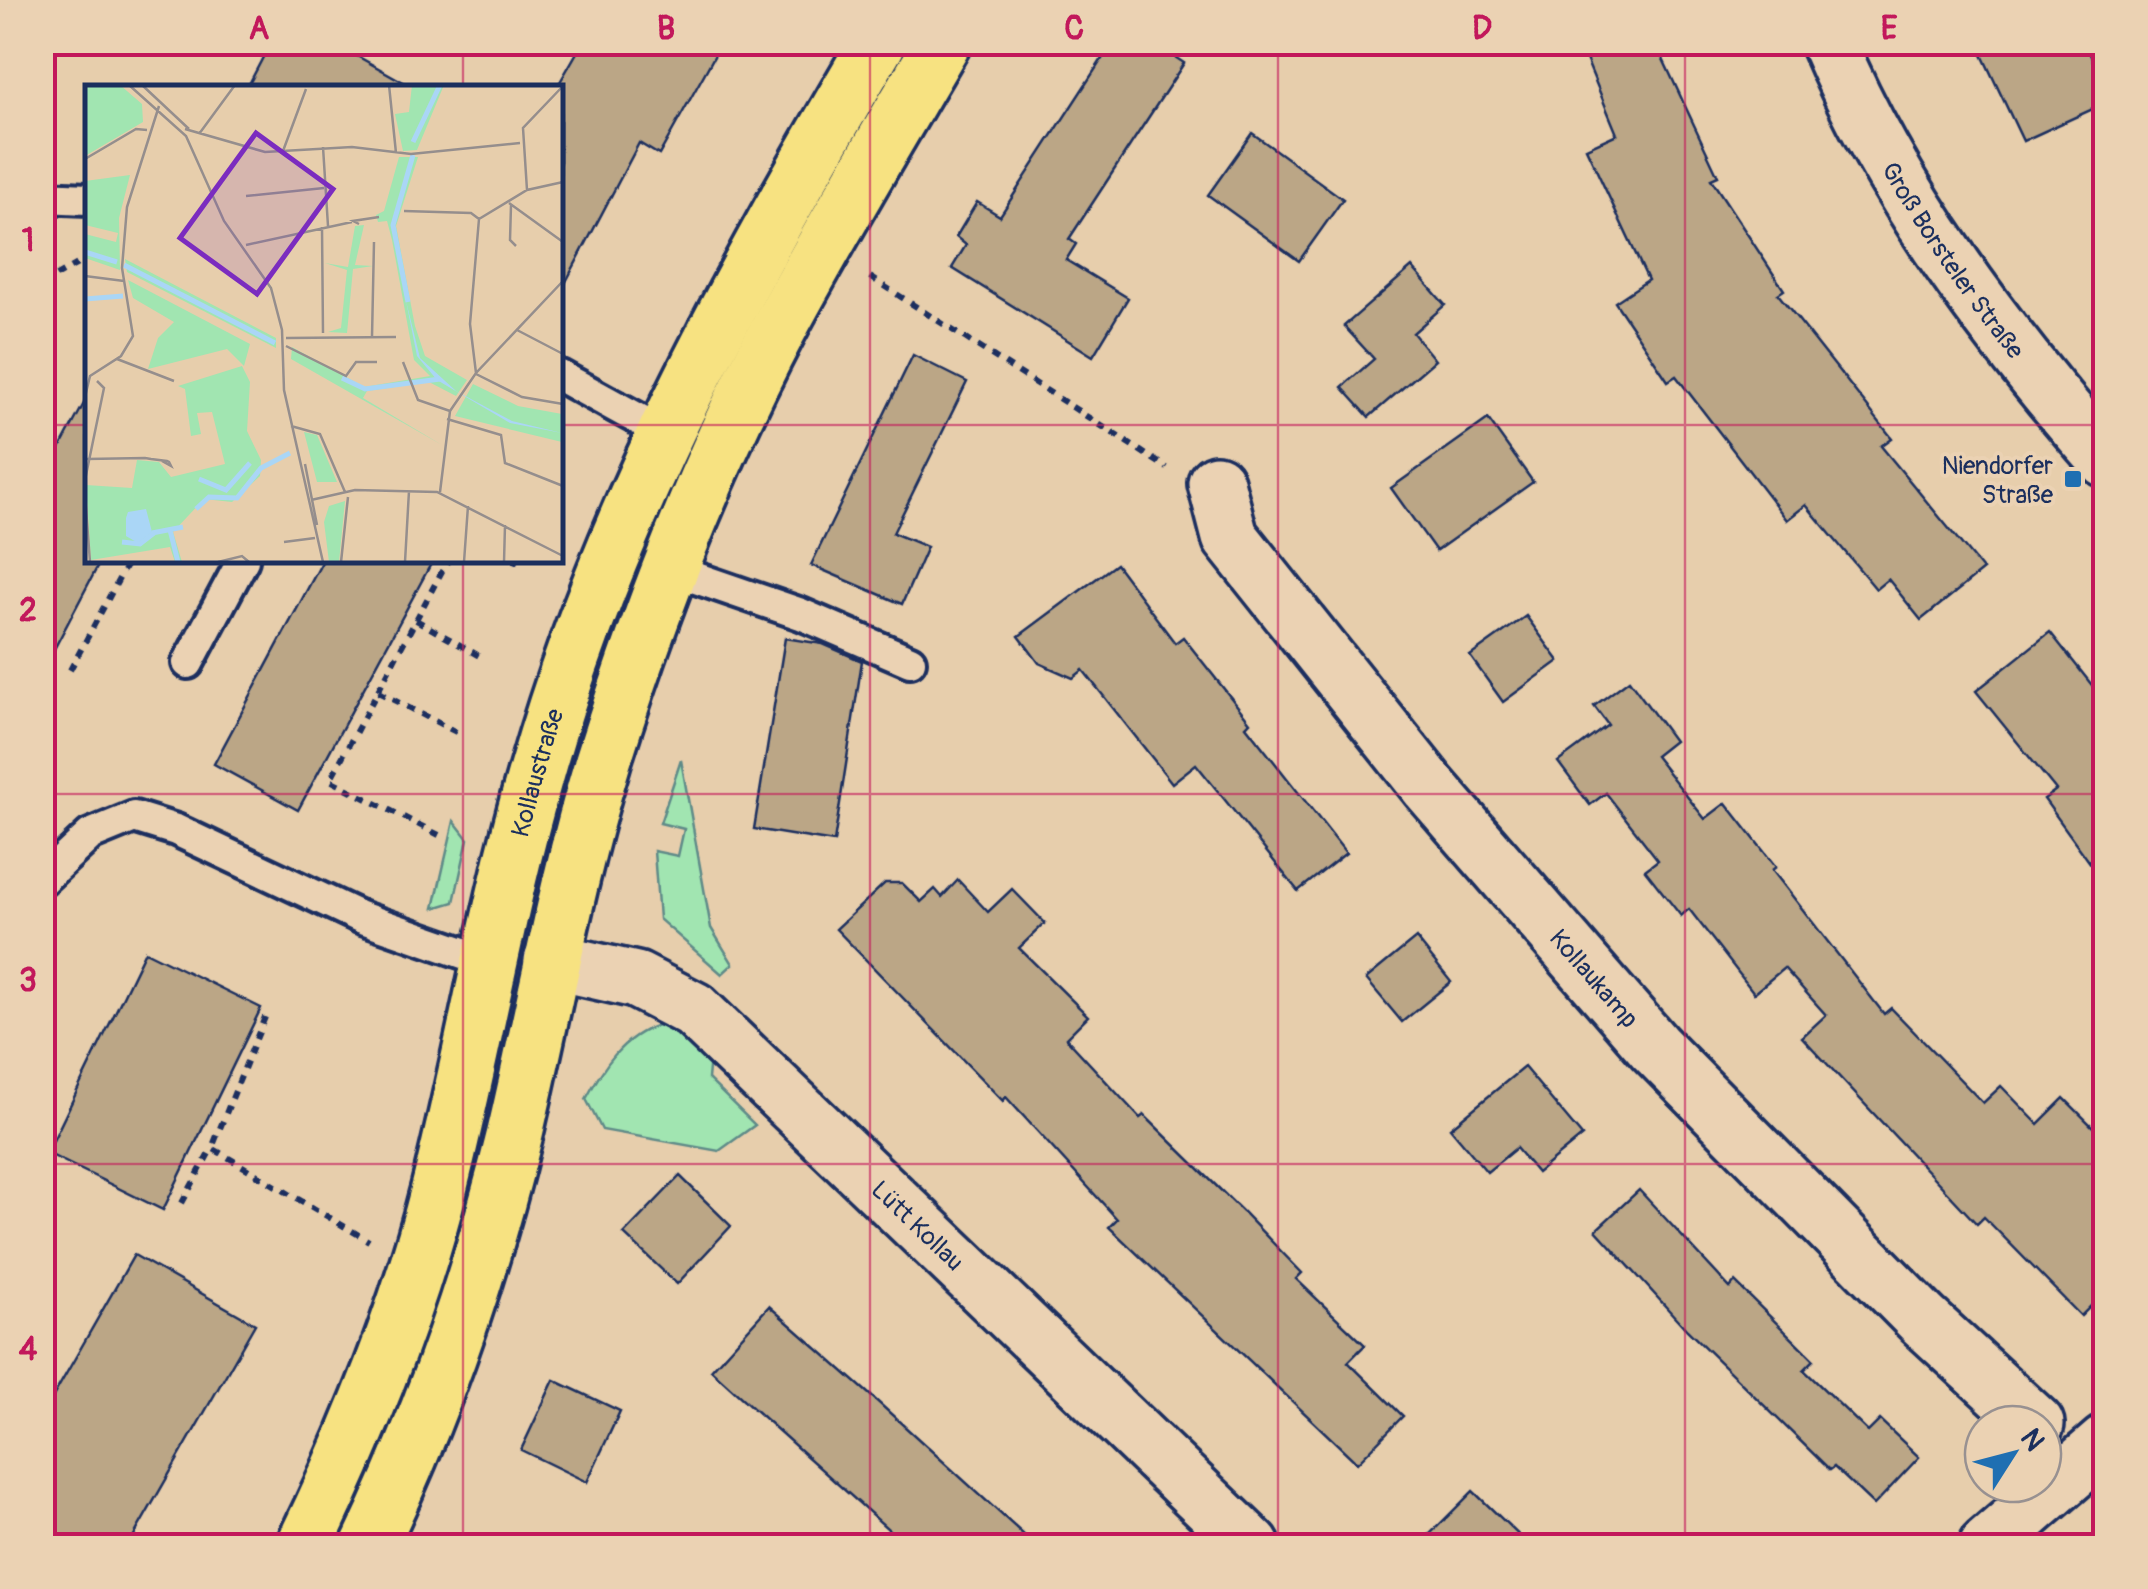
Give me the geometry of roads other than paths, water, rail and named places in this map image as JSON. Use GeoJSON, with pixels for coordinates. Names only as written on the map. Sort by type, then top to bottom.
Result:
{"type":"FeatureCollection","features":[{"type":"Feature","properties":{"kind":"main road","name":"Kollaustraße"},"geometry":{"type":"LineString","coordinates":[[304,1546],[341,1470],[438,1194],[537,769],[599,582],[662,432],[745,269],[878,42]]}},
{"type":"Feature","properties":{"kind":"main road"},"geometry":{"type":"LineString","coordinates":[[370,1546],[420,1441],[477,1262],[514,1136],[552,961],[602,764],[670,569],[707,478],[823,247],[943,42]]}},
{"type":"Feature","properties":{"kind":"street","name":"Groß Borsteler Straße"},"geometry":{"type":"LineString","coordinates":[[1828,42],[1870,130],[1971,291],[2040,384],[2106,458]]}},
{"type":"Feature","properties":{"kind":"street","name":"Kollaukamp"},"geometry":{"type":"LineString","coordinates":[[1216,482],[1230,537],[1429,787],[1642,1032],[1923,1320],[2014,1404]]}},
{"type":"Feature","properties":{"kind":"street","name":"Lütt Kollau"},"geometry":{"type":"LineString","coordinates":[[552,961],[636,980],[694,1010],[1252,1546]]}},
{"type":"Feature","properties":{"kind":"street"},"geometry":{"type":"LineString","coordinates":[[1987,1546],[2076,1445]]}},
{"type":"Feature","properties":{"kind":"lane"},"geometry":{"type":"LineString","coordinates":[[42,197],[85,199]]}},
{"type":"Feature","properties":{"kind":"lane"},"geometry":{"type":"LineString","coordinates":[[562,377],[662,432]]}},
{"type":"Feature","properties":{"kind":"lane"},"geometry":{"type":"LineString","coordinates":[[188,663],[242,562]]}},
{"type":"Feature","properties":{"kind":"lane"},"geometry":{"type":"LineString","coordinates":[[670,569],[801,614],[910,661]]}},
{"type":"Feature","properties":{"kind":"lane"},"geometry":{"type":"LineString","coordinates":[[42,880],[90,836],[134,817],[176,830],[360,917],[492,963]]}},
{"type":"Feature","properties":{"kind":"place","name":"Niendorfer Straße"},"geometry":{"type":"Point","coordinates":[2073,479]}}]}
